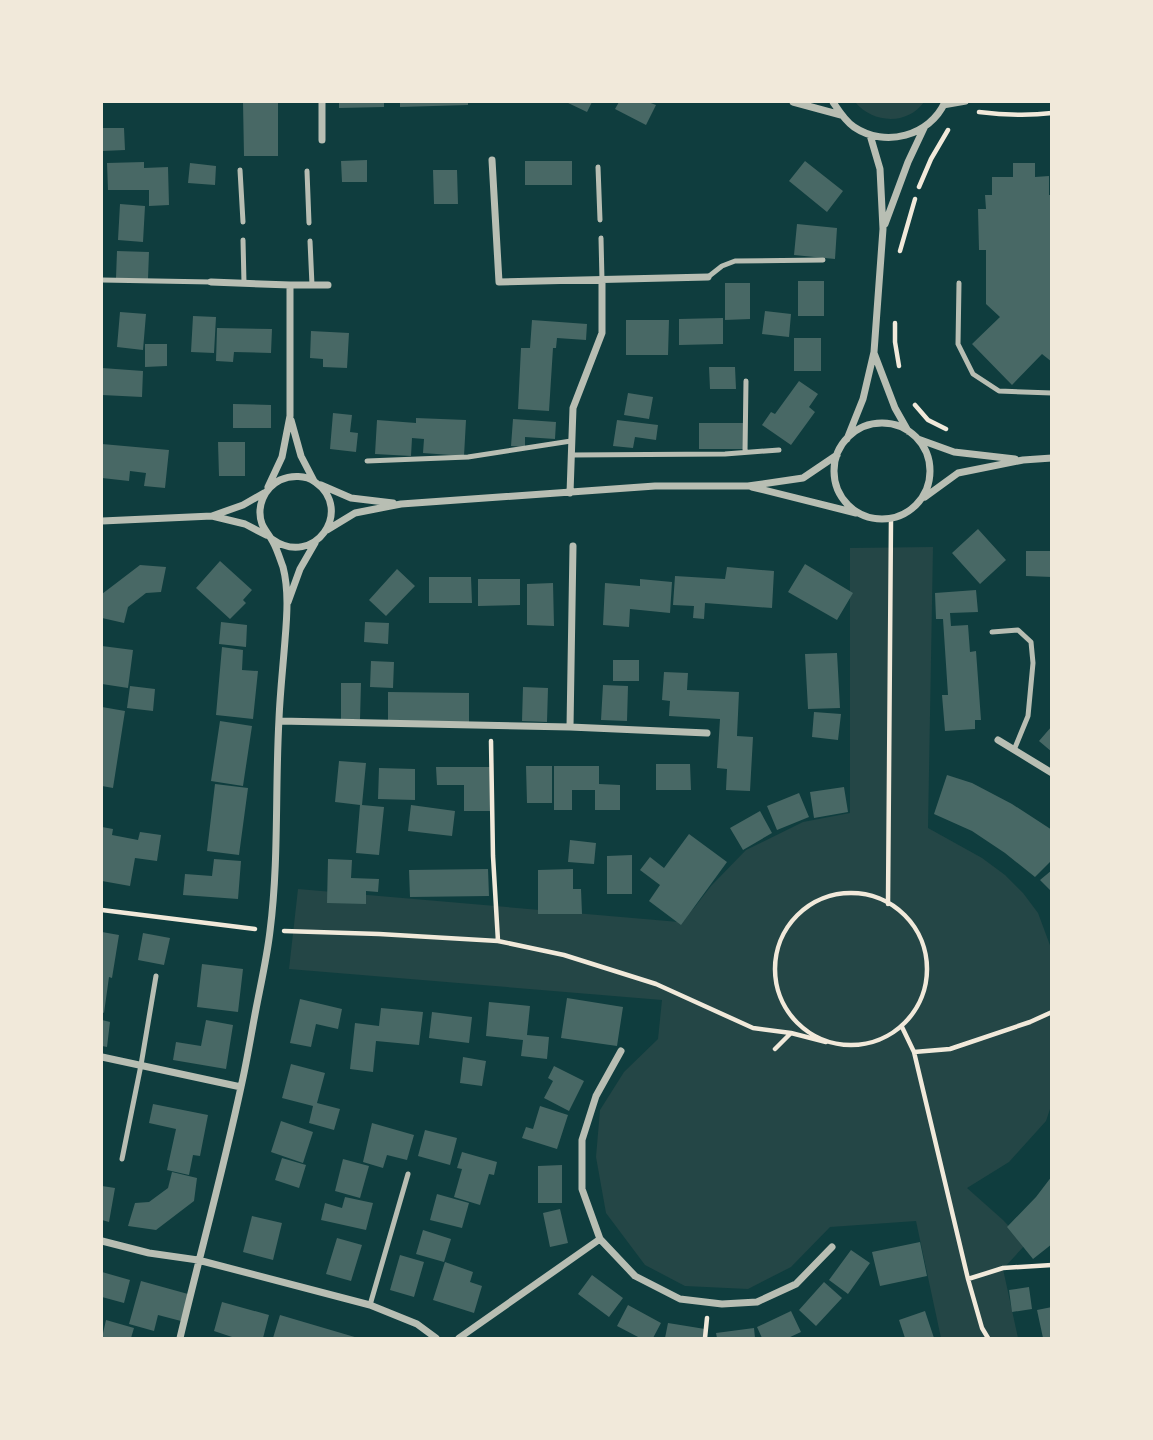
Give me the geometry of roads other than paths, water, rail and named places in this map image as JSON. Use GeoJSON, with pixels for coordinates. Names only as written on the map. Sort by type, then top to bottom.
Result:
{"type":"FeatureCollection","features":[{"type":"Feature","properties":{"kind":"street"},"geometry":{"type":"LineString","coordinates":[[322,102],[322,140]]}},
{"type":"Feature","properties":{"kind":"street"},"geometry":{"type":"LineString","coordinates":[[793,102],[841,115]]}},
{"type":"Feature","properties":{"kind":"street"},"geometry":{"type":"LineString","coordinates":[[833,102],[854,128],[870,135],[889,138],[907,135],[924,127],[944,104]]}},
{"type":"Feature","properties":{"kind":"street"},"geometry":{"type":"LineString","coordinates":[[883,229],[924,127]]}},
{"type":"Feature","properties":{"kind":"street"},"geometry":{"type":"LineString","coordinates":[[860,514],[849,506],[841,495],[834,470],[837,455],[847,439],[863,399],[874,352],[883,229],[880,169],[870,135]]}},
{"type":"Feature","properties":{"kind":"street"},"geometry":{"type":"LineString","coordinates":[[492,160],[499,282],[708,277]]}},
{"type":"Feature","properties":{"kind":"street"},"geometry":{"type":"LineString","coordinates":[[570,493],[573,408],[602,333],[603,281]]}},
{"type":"Feature","properties":{"kind":"street"},"geometry":{"type":"LineString","coordinates":[[211,282],[328,285]]}},
{"type":"Feature","properties":{"kind":"street"},"geometry":{"type":"LineString","coordinates":[[180,1339],[241,1087],[270,931],[287,605],[283,568],[262,524],[260,513],[261,502],[282,457],[290,416],[290,285]]}},
{"type":"Feature","properties":{"kind":"street"},"geometry":{"type":"LineString","coordinates":[[874,352],[895,408],[908,431]]}},
{"type":"Feature","properties":{"kind":"street"},"geometry":{"type":"LineString","coordinates":[[290,416],[301,456],[316,483],[328,496],[331,508],[327,530]]}},
{"type":"Feature","properties":{"kind":"street"},"geometry":{"type":"LineString","coordinates":[[847,439],[869,425],[896,425],[908,431],[924,448],[929,461],[930,474],[922,499]]}},
{"type":"Feature","properties":{"kind":"street"},"geometry":{"type":"LineString","coordinates":[[917,439],[954,452],[1023,460]]}},
{"type":"Feature","properties":{"kind":"street"},"geometry":{"type":"LineString","coordinates":[[287,605],[300,569],[315,542],[327,530],[355,513],[401,504],[655,486],[748,486],[803,478],[837,455]]}},
{"type":"Feature","properties":{"kind":"street"},"geometry":{"type":"LineString","coordinates":[[748,486],[875,519],[891,519],[914,508],[958,473],[1023,460],[1052,458]]}},
{"type":"Feature","properties":{"kind":"street"},"geometry":{"type":"LineString","coordinates":[[102,522],[212,516],[243,505],[283,478],[295,476],[351,498],[401,504]]}},
{"type":"Feature","properties":{"kind":"street"},"geometry":{"type":"LineString","coordinates":[[212,516],[245,524],[279,544],[297,548],[315,542]]}},
{"type":"Feature","properties":{"kind":"street"},"geometry":{"type":"LineString","coordinates":[[570,727],[573,546]]}},
{"type":"Feature","properties":{"kind":"street"},"geometry":{"type":"LineString","coordinates":[[279,721],[570,727],[707,733]]}},
{"type":"Feature","properties":{"kind":"street"},"geometry":{"type":"LineString","coordinates":[[998,740],[1052,773]]}},
{"type":"Feature","properties":{"kind":"street"},"geometry":{"type":"LineString","coordinates":[[621,1052],[596,1096],[582,1140],[582,1189],[600,1239],[635,1276],[680,1299],[722,1304],[757,1302],[796,1284],[832,1247]]}},
{"type":"Feature","properties":{"kind":"street"},"geometry":{"type":"LineString","coordinates":[[102,1056],[241,1087]]}},
{"type":"Feature","properties":{"kind":"street"},"geometry":{"type":"LineString","coordinates":[[459,1339],[600,1239]]}},
{"type":"Feature","properties":{"kind":"street"},"geometry":{"type":"LineString","coordinates":[[102,1241],[149,1253],[198,1260],[370,1305],[417,1324],[436,1339]]}},
{"type":"Feature","properties":{"kind":"lane"},"geometry":{"type":"LineString","coordinates":[[944,104],[966,102]]}},
{"type":"Feature","properties":{"kind":"lane"},"geometry":{"type":"LineString","coordinates":[[598,167],[600,220]]}},
{"type":"Feature","properties":{"kind":"lane"},"geometry":{"type":"LineString","coordinates":[[240,170],[243,222]]}},
{"type":"Feature","properties":{"kind":"lane"},"geometry":{"type":"LineString","coordinates":[[307,171],[309,223]]}},
{"type":"Feature","properties":{"kind":"lane"},"geometry":{"type":"LineString","coordinates":[[601,237],[603,281]]}},
{"type":"Feature","properties":{"kind":"lane"},"geometry":{"type":"LineString","coordinates":[[243,240],[244,283]]}},
{"type":"Feature","properties":{"kind":"lane"},"geometry":{"type":"LineString","coordinates":[[310,241],[312,285]]}},
{"type":"Feature","properties":{"kind":"lane"},"geometry":{"type":"LineString","coordinates":[[708,277],[722,266],[735,261],[823,260]]}},
{"type":"Feature","properties":{"kind":"lane"},"geometry":{"type":"LineString","coordinates":[[102,280],[211,282]]}},
{"type":"Feature","properties":{"kind":"lane"},"geometry":{"type":"LineString","coordinates":[[959,283],[958,344],[973,374],[999,391],[1052,393]]}},
{"type":"Feature","properties":{"kind":"lane"},"geometry":{"type":"LineString","coordinates":[[745,453],[746,382]]}},
{"type":"Feature","properties":{"kind":"lane"},"geometry":{"type":"LineString","coordinates":[[368,461],[468,457],[571,441]]}},
{"type":"Feature","properties":{"kind":"lane"},"geometry":{"type":"LineString","coordinates":[[571,455],[745,453],[779,450]]}},
{"type":"Feature","properties":{"kind":"lane"},"geometry":{"type":"LineString","coordinates":[[992,632],[1018,630],[1031,642],[1033,663],[1028,716],[1014,750]]}},
{"type":"Feature","properties":{"kind":"lane"},"geometry":{"type":"LineString","coordinates":[[122,1158],[156,976]]}},
{"type":"Feature","properties":{"kind":"lane"},"geometry":{"type":"LineString","coordinates":[[370,1305],[408,1174]]}}]}
